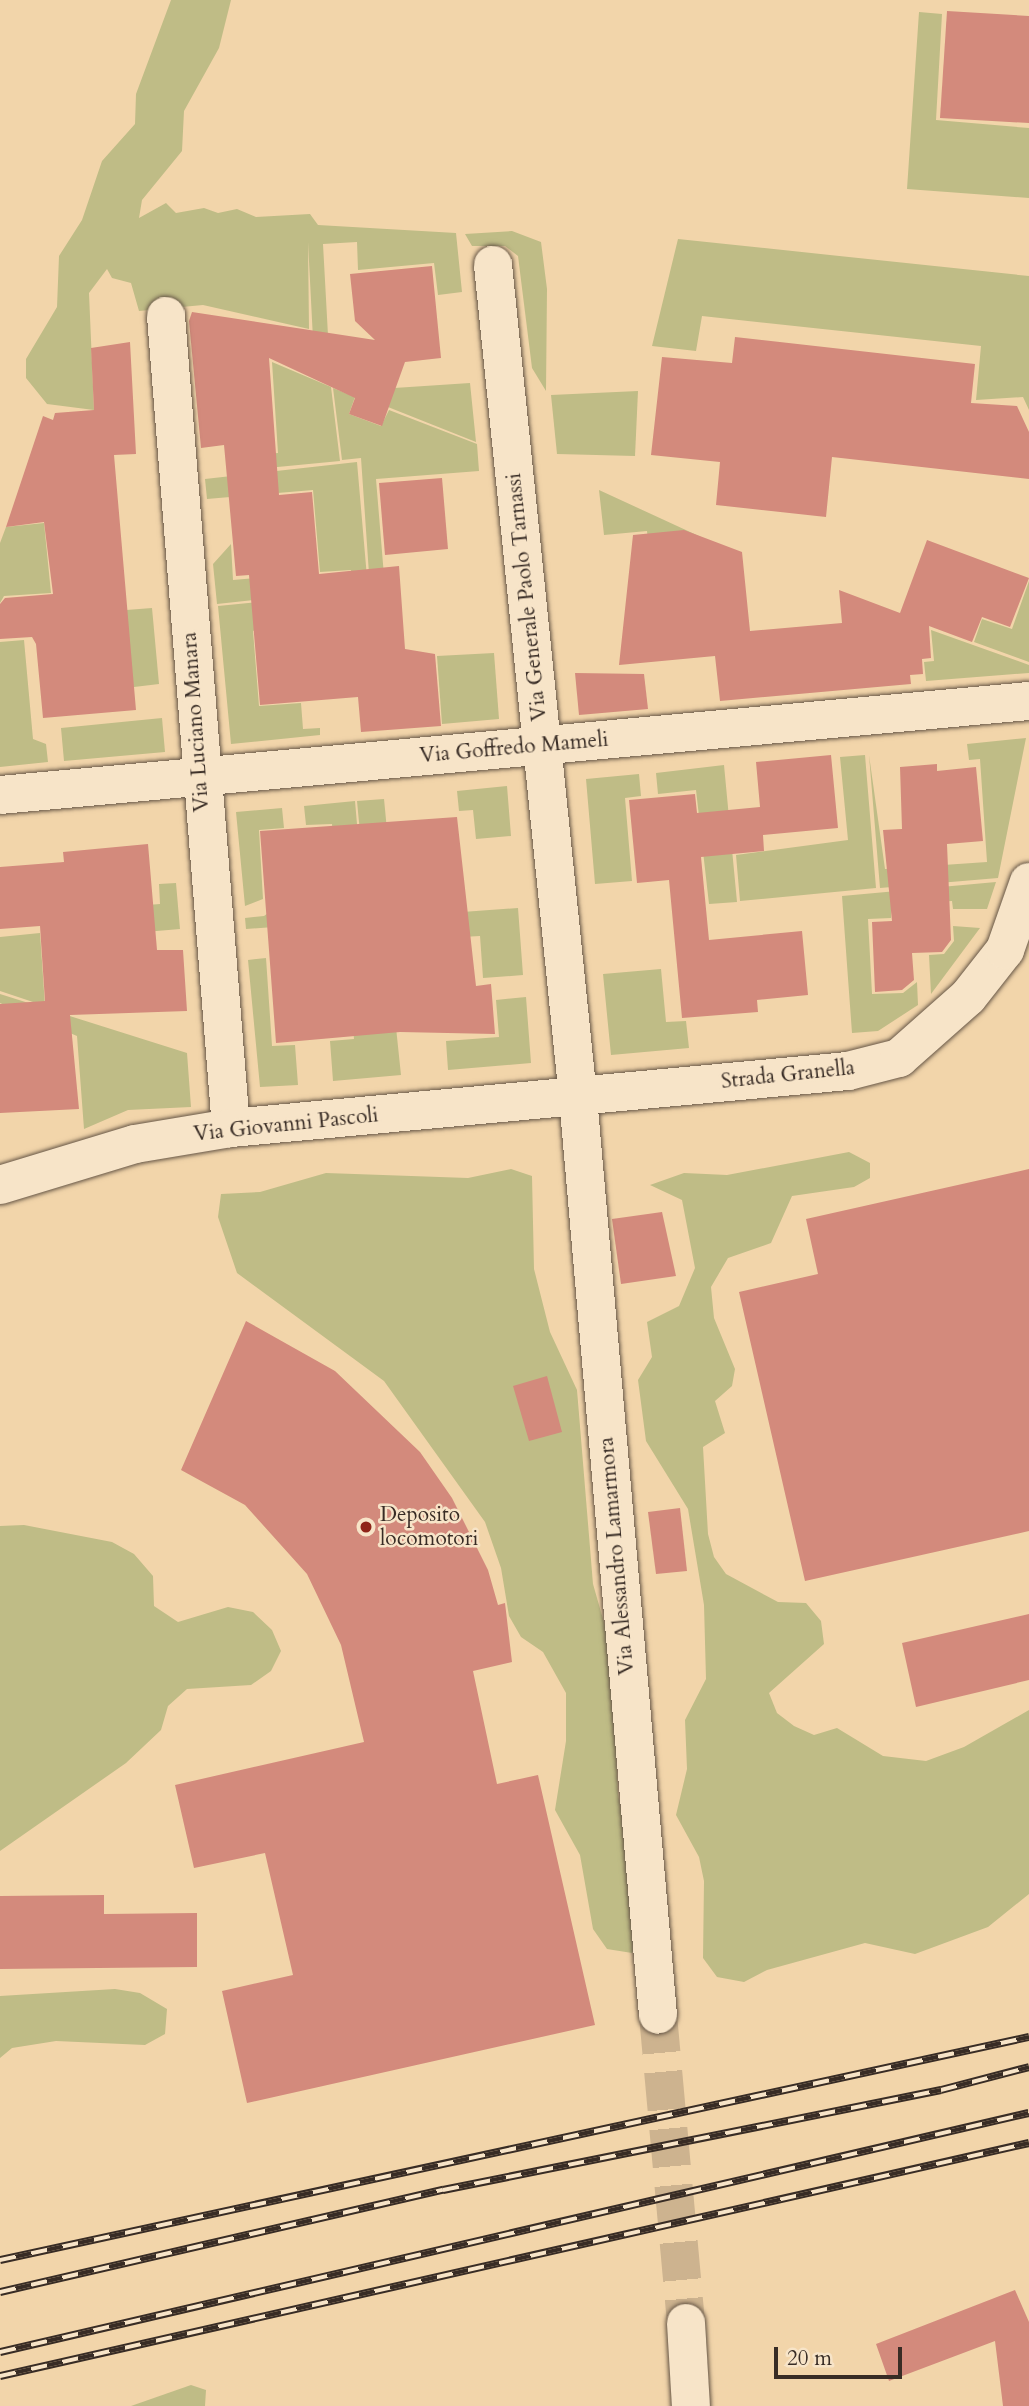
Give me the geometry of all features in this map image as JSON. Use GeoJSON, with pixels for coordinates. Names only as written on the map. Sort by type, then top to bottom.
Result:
{"type":"FeatureCollection","features":[{"type":"Feature","properties":{"kind":"street","name":"Via Generale Paolo Tarnassi"},"geometry":{"type":"LineString","coordinates":[[493,265],[578,1097]]}},
{"type":"Feature","properties":{"kind":"street","name":"Via Luciano Manara"},"geometry":{"type":"LineString","coordinates":[[166,316],[200,777],[231,1128]]}},
{"type":"Feature","properties":{"kind":"street","name":"Via Goffredo Mameli"},"geometry":{"type":"LineString","coordinates":[[0,795],[1029,701]]}},
{"type":"Feature","properties":{"kind":"street","name":"Strada Granella"},"geometry":{"type":"LineString","coordinates":[[578,1097],[848,1071],[899,1058],[960,1005],[1005,950],[1029,882]]}},
{"type":"Feature","properties":{"kind":"street","name":"Via Giovanni Pascoli"},"geometry":{"type":"LineString","coordinates":[[0,1185],[135,1144],[231,1128],[578,1097]]}},
{"type":"Feature","properties":{"kind":"street","name":"Via Alessandro Lamarmora"},"geometry":{"type":"LineString","coordinates":[[578,1097],[658,2015]]}},
{"type":"Feature","properties":{"kind":"street"},"geometry":{"type":"LineString","coordinates":[[686,2323],[691,2406]]}},
{"type":"Feature","properties":{"kind":"shaded area"},"geometry":{"type":"Polygon","coordinates":[[[171,0],[231,0],[219,48],[184,111],[182,151],[142,200],[139,218],[166,203],[176,213],[204,208],[218,213],[237,209],[256,217],[310,214],[318,225],[456,233],[462,292],[438,295],[434,263],[358,270],[357,242],[323,244],[330,372],[364,390],[470,383],[476,442],[315,378],[308,242],[309,329],[203,305],[139,311],[131,283],[112,278],[107,269],[89,293],[94,410],[47,404],[26,378],[26,359],[57,307],[59,256],[82,220],[102,161],[135,124],[136,94],[171,0]]]}},
{"type":"Feature","properties":{"kind":"shaded area"},"geometry":{"type":"Polygon","coordinates":[[[919,12],[942,14],[936,120],[1029,128],[1029,198],[907,189],[919,12]]]}},
{"type":"Feature","properties":{"kind":"shaded area"},"geometry":{"type":"Polygon","coordinates":[[[512,231],[541,242],[547,289],[546,391],[532,368],[518,256],[505,246],[472,246],[465,234],[512,231]]]}},
{"type":"Feature","properties":{"kind":"shaded area"},"geometry":{"type":"Polygon","coordinates":[[[678,239],[1029,276],[1029,410],[1023,397],[976,400],[981,346],[702,316],[696,351],[652,346],[678,239]]]}},
{"type":"Feature","properties":{"kind":"shaded area"},"geometry":{"type":"Polygon","coordinates":[[[272,362],[331,387],[340,461],[246,470],[244,455],[278,453],[272,362]]]}},
{"type":"Feature","properties":{"kind":"shaded area"},"geometry":{"type":"Polygon","coordinates":[[[333,388],[355,397],[349,414],[381,426],[389,410],[477,444],[479,471],[376,479],[385,588],[370,588],[361,458],[342,460],[333,388]]]}},
{"type":"Feature","properties":{"kind":"shaded area"},"geometry":{"type":"Polygon","coordinates":[[[638,391],[635,456],[557,454],[551,395],[638,391]]]}},
{"type":"Feature","properties":{"kind":"shaded area"},"geometry":{"type":"Polygon","coordinates":[[[357,462],[368,589],[352,591],[351,570],[320,572],[313,490],[207,499],[205,479],[357,462]]]}},
{"type":"Feature","properties":{"kind":"shaded area"},"geometry":{"type":"Polygon","coordinates":[[[599,490],[701,537],[652,589],[647,531],[604,535],[599,490]]]}},
{"type":"Feature","properties":{"kind":"shaded area"},"geometry":{"type":"Polygon","coordinates":[[[44,523],[51,593],[4,596],[0,603],[0,543],[6,527],[44,523]]]}},
{"type":"Feature","properties":{"kind":"shaded area"},"geometry":{"type":"Polygon","coordinates":[[[231,544],[233,580],[317,573],[319,593],[217,604],[213,564],[231,544]]]}},
{"type":"Feature","properties":{"kind":"shaded area"},"geometry":{"type":"Polygon","coordinates":[[[1029,581],[1029,662],[974,642],[982,619],[1012,629],[1029,581]]]}},
{"type":"Feature","properties":{"kind":"shaded area"},"geometry":{"type":"Polygon","coordinates":[[[348,593],[253,631],[259,706],[301,703],[303,729],[320,728],[320,735],[231,744],[218,606],[348,593]]]}},
{"type":"Feature","properties":{"kind":"shaded area"},"geometry":{"type":"Polygon","coordinates":[[[152,608],[159,684],[134,687],[88,613],[152,608]]]}},
{"type":"Feature","properties":{"kind":"shaded area"},"geometry":{"type":"Polygon","coordinates":[[[931,630],[1029,665],[1029,673],[926,681],[924,662],[934,661],[931,630]]]}},
{"type":"Feature","properties":{"kind":"shaded area"},"geometry":{"type":"Polygon","coordinates":[[[24,640],[33,739],[46,744],[48,762],[0,767],[0,642],[24,640]]]}},
{"type":"Feature","properties":{"kind":"shaded area"},"geometry":{"type":"Polygon","coordinates":[[[494,653],[499,719],[442,724],[437,656],[494,653]]]}},
{"type":"Feature","properties":{"kind":"shaded area"},"geometry":{"type":"Polygon","coordinates":[[[162,718],[165,752],[64,761],[61,728],[162,718]]]}},
{"type":"Feature","properties":{"kind":"shaded area"},"geometry":{"type":"Polygon","coordinates":[[[1026,738],[998,878],[880,888],[869,755],[885,869],[987,862],[980,759],[969,760],[967,744],[1026,738]]]}},
{"type":"Feature","properties":{"kind":"shaded area"},"geometry":{"type":"Polygon","coordinates":[[[865,755],[876,888],[740,901],[736,855],[848,840],[840,757],[865,755]]]}},
{"type":"Feature","properties":{"kind":"shaded area"},"geometry":{"type":"Polygon","coordinates":[[[724,765],[737,902],[709,904],[696,790],[658,794],[656,773],[724,765]]]}},
{"type":"Feature","properties":{"kind":"shaded area"},"geometry":{"type":"Polygon","coordinates":[[[639,774],[641,796],[625,798],[632,881],[595,884],[586,779],[639,774]]]}},
{"type":"Feature","properties":{"kind":"shaded area"},"geometry":{"type":"Polygon","coordinates":[[[507,786],[511,836],[476,839],[473,810],[459,811],[457,791],[507,786]]]}},
{"type":"Feature","properties":{"kind":"shaded area"},"geometry":{"type":"Polygon","coordinates":[[[384,799],[392,882],[365,885],[357,801],[384,799]]]}},
{"type":"Feature","properties":{"kind":"shaded area"},"geometry":{"type":"Polygon","coordinates":[[[355,801],[364,905],[339,922],[246,929],[245,918],[264,916],[285,901],[337,896],[332,824],[306,825],[304,806],[355,801]]]}},
{"type":"Feature","properties":{"kind":"shaded area"},"geometry":{"type":"Polygon","coordinates":[[[282,808],[284,828],[259,830],[263,899],[245,906],[236,812],[282,808]]]}},
{"type":"Feature","properties":{"kind":"shaded area"},"geometry":{"type":"Polygon","coordinates":[[[996,882],[987,909],[953,909],[952,901],[891,904],[891,918],[868,919],[872,994],[903,993],[917,982],[918,1005],[878,1031],[852,1033],[842,896],[996,882]]]}},
{"type":"Feature","properties":{"kind":"shaded area"},"geometry":{"type":"Polygon","coordinates":[[[176,883],[180,929],[75,938],[73,911],[160,904],[159,884],[176,883]]]}},
{"type":"Feature","properties":{"kind":"shaded area"},"geometry":{"type":"Polygon","coordinates":[[[518,908],[523,975],[483,978],[480,936],[409,940],[408,916],[518,908]]]}},
{"type":"Feature","properties":{"kind":"shaded area"},"geometry":{"type":"Polygon","coordinates":[[[953,926],[980,928],[931,994],[929,955],[944,954],[954,941],[953,926]]]}},
{"type":"Feature","properties":{"kind":"shaded area"},"geometry":{"type":"Polygon","coordinates":[[[386,932],[401,1075],[333,1081],[330,1041],[354,1039],[348,957],[386,932]]]}},
{"type":"Feature","properties":{"kind":"shaded area"},"geometry":{"type":"Polygon","coordinates":[[[40,933],[45,1006],[0,991],[0,937],[40,933]]]}},
{"type":"Feature","properties":{"kind":"shaded area"},"geometry":{"type":"Polygon","coordinates":[[[266,958],[272,1046],[295,1045],[298,1085],[260,1087],[248,960],[266,958]]]}},
{"type":"Feature","properties":{"kind":"shaded area"},"geometry":{"type":"Polygon","coordinates":[[[661,969],[666,1022],[686,1021],[689,1048],[611,1055],[603,974],[661,969]]]}},
{"type":"Feature","properties":{"kind":"shaded area"},"geometry":{"type":"Polygon","coordinates":[[[0,994],[187,1053],[191,1107],[128,1110],[84,1129],[77,1036],[0,1003],[0,994]]]}},
{"type":"Feature","properties":{"kind":"shaded area"},"geometry":{"type":"Polygon","coordinates":[[[526,997],[531,1063],[448,1070],[446,1041],[499,1037],[496,1000],[526,997]]]}},
{"type":"Feature","properties":{"kind":"shaded area"},"geometry":{"type":"Polygon","coordinates":[[[849,1152],[870,1163],[870,1178],[854,1187],[792,1196],[771,1243],[728,1258],[711,1287],[714,1318],[735,1369],[732,1386],[715,1401],[725,1433],[703,1447],[708,1534],[714,1557],[726,1574],[778,1602],[806,1603],[821,1621],[824,1644],[769,1693],[777,1713],[794,1726],[814,1735],[837,1728],[883,1756],[926,1761],[964,1747],[1029,1710],[1029,1894],[988,1927],[915,1954],[865,1943],[767,1970],[744,1982],[717,1977],[703,1958],[704,1881],[699,1857],[676,1815],[687,1769],[685,1720],[706,1679],[704,1605],[688,1509],[646,1441],[638,1380],[652,1357],[647,1322],[679,1306],[695,1268],[682,1200],[650,1185],[684,1173],[727,1175],[849,1152]]]}},
{"type":"Feature","properties":{"kind":"shaded area"},"geometry":{"type":"Polygon","coordinates":[[[511,1169],[532,1176],[534,1269],[550,1332],[577,1390],[593,1584],[611,1647],[618,1794],[645,1933],[632,1953],[607,1949],[593,1929],[580,1855],[555,1810],[566,1741],[566,1693],[543,1652],[521,1637],[509,1616],[501,1568],[485,1522],[384,1381],[237,1273],[218,1217],[221,1194],[260,1192],[326,1173],[468,1178],[511,1169]]]}},
{"type":"Feature","properties":{"kind":"shaded area"},"geometry":{"type":"Polygon","coordinates":[[[24,1525],[112,1542],[134,1554],[153,1576],[154,1606],[178,1622],[228,1607],[253,1612],[272,1630],[281,1651],[271,1671],[251,1685],[187,1689],[168,1706],[161,1730],[126,1763],[0,1851],[0,1526],[24,1525]]]}},
{"type":"Feature","properties":{"kind":"shaded area"},"geometry":{"type":"Polygon","coordinates":[[[115,1989],[140,1993],[167,2009],[165,2034],[145,2045],[56,2041],[12,2048],[0,2058],[0,1996],[115,1989]]]}},
{"type":"Feature","properties":{"kind":"shaded area"},"geometry":{"type":"Polygon","coordinates":[[[191,2385],[206,2390],[205,2406],[131,2406],[191,2385]]]}},
{"type":"Feature","properties":{"kind":"building"},"geometry":{"type":"Polygon","coordinates":[[[947,11],[1029,16],[1029,123],[940,118],[947,11]]]}},
{"type":"Feature","properties":{"kind":"building"},"geometry":{"type":"Polygon","coordinates":[[[432,266],[441,358],[405,362],[382,426],[349,414],[355,398],[269,358],[279,495],[312,492],[319,574],[399,566],[405,649],[435,654],[441,726],[361,732],[358,697],[260,705],[249,575],[236,576],[224,445],[201,448],[189,321],[192,312],[375,340],[355,321],[350,274],[432,266]]]}},
{"type":"Feature","properties":{"kind":"building"},"geometry":{"type":"Polygon","coordinates":[[[735,337],[975,364],[971,403],[1017,406],[1029,432],[1029,479],[832,457],[826,517],[716,505],[720,462],[651,455],[662,357],[732,363],[735,337]]]}},
{"type":"Feature","properties":{"kind":"building"},"geometry":{"type":"Polygon","coordinates":[[[130,342],[136,454],[114,455],[136,710],[43,718],[36,644],[32,637],[0,639],[0,604],[5,598],[53,594],[44,522],[6,527],[43,416],[53,420],[55,413],[94,410],[91,348],[130,342]]]}},
{"type":"Feature","properties":{"kind":"building"},"geometry":{"type":"Polygon","coordinates":[[[442,478],[448,549],[385,555],[379,483],[442,478]]]}},
{"type":"Feature","properties":{"kind":"building"},"geometry":{"type":"Polygon","coordinates":[[[684,530],[742,552],[750,631],[842,623],[839,590],[900,613],[927,540],[1029,578],[1010,627],[982,617],[972,642],[929,626],[931,658],[922,659],[923,674],[910,675],[911,684],[720,701],[715,656],[619,665],[633,535],[684,530]]]}},
{"type":"Feature","properties":{"kind":"building"},"geometry":{"type":"Polygon","coordinates":[[[575,673],[644,674],[648,709],[579,715],[575,673]]]}},
{"type":"Feature","properties":{"kind":"building"},"geometry":{"type":"Polygon","coordinates":[[[831,755],[838,828],[763,835],[764,851],[701,857],[709,940],[802,931],[808,995],[757,1000],[758,1012],[682,1018],[669,880],[637,883],[629,800],[695,794],[697,813],[760,807],[756,762],[831,755]]]}},
{"type":"Feature","properties":{"kind":"building"},"geometry":{"type":"Polygon","coordinates":[[[937,764],[937,771],[976,767],[983,841],[947,844],[951,940],[942,952],[912,953],[914,980],[902,990],[875,992],[872,922],[892,921],[883,830],[902,829],[900,767],[937,764]]]}},
{"type":"Feature","properties":{"kind":"building"},"geometry":{"type":"Polygon","coordinates":[[[457,817],[476,986],[491,984],[495,1034],[400,1032],[276,1043],[260,831],[457,817]]]}},
{"type":"Feature","properties":{"kind":"building"},"geometry":{"type":"Polygon","coordinates":[[[148,844],[157,950],[183,950],[187,1011],[70,1015],[79,1109],[0,1113],[0,1004],[45,1001],[40,926],[0,929],[0,867],[64,862],[63,852],[148,844]]]}},
{"type":"Feature","properties":{"kind":"building"},"geometry":{"type":"Polygon","coordinates":[[[1029,1169],[1029,1531],[805,1581],[739,1292],[818,1274],[806,1219],[1029,1169]]]}},
{"type":"Feature","properties":{"kind":"building"},"geometry":{"type":"Polygon","coordinates":[[[662,1212],[676,1276],[621,1284],[612,1219],[662,1212]]]}},
{"type":"Feature","properties":{"kind":"building"},"geometry":{"type":"Polygon","coordinates":[[[246,1321],[335,1371],[420,1452],[452,1498],[488,1570],[498,1605],[505,1603],[512,1662],[473,1671],[497,1784],[538,1775],[595,2025],[247,2103],[222,1991],[293,1975],[265,1853],[194,1868],[175,1785],[364,1742],[341,1645],[307,1574],[245,1505],[181,1470],[246,1321]]]}},
{"type":"Feature","properties":{"kind":"building"},"geometry":{"type":"Polygon","coordinates":[[[547,1376],[562,1432],[529,1441],[513,1386],[547,1376]]]}},
{"type":"Feature","properties":{"kind":"building"},"geometry":{"type":"Polygon","coordinates":[[[680,1508],[687,1571],[656,1574],[648,1512],[680,1508]]]}},
{"type":"Feature","properties":{"kind":"building"},"geometry":{"type":"Polygon","coordinates":[[[1029,1614],[1029,1680],[916,1707],[902,1643],[1029,1614]]]}},
{"type":"Feature","properties":{"kind":"building"},"geometry":{"type":"Polygon","coordinates":[[[104,1895],[104,1914],[197,1913],[197,1967],[0,1969],[0,1896],[104,1895]]]}},
{"type":"Feature","properties":{"kind":"building"},"geometry":{"type":"Polygon","coordinates":[[[1015,2290],[1029,2322],[1029,2406],[1003,2406],[995,2341],[889,2381],[876,2344],[1015,2290]]]}},
{"type":"Feature","properties":{"kind":"tunnel"},"geometry":{"type":"LineString","coordinates":[[658,2015],[686,2323]]}},
{"type":"Feature","properties":{"kind":"railway"},"geometry":{"type":"LineString","coordinates":[[0,2260],[1029,2037]]}},
{"type":"Feature","properties":{"kind":"railway"},"geometry":{"type":"LineString","coordinates":[[0,2292],[443,2190],[941,2090],[1029,2067]]}},
{"type":"Feature","properties":{"kind":"railway"},"geometry":{"type":"LineString","coordinates":[[0,2352],[1029,2113]]}},
{"type":"Feature","properties":{"kind":"railway"},"geometry":{"type":"LineString","coordinates":[[0,2376],[1029,2143]]}},
{"type":"Feature","properties":{"kind":"place","name":"Deposito locomotori"},"geometry":{"type":"Point","coordinates":[366,1527]}}]}
